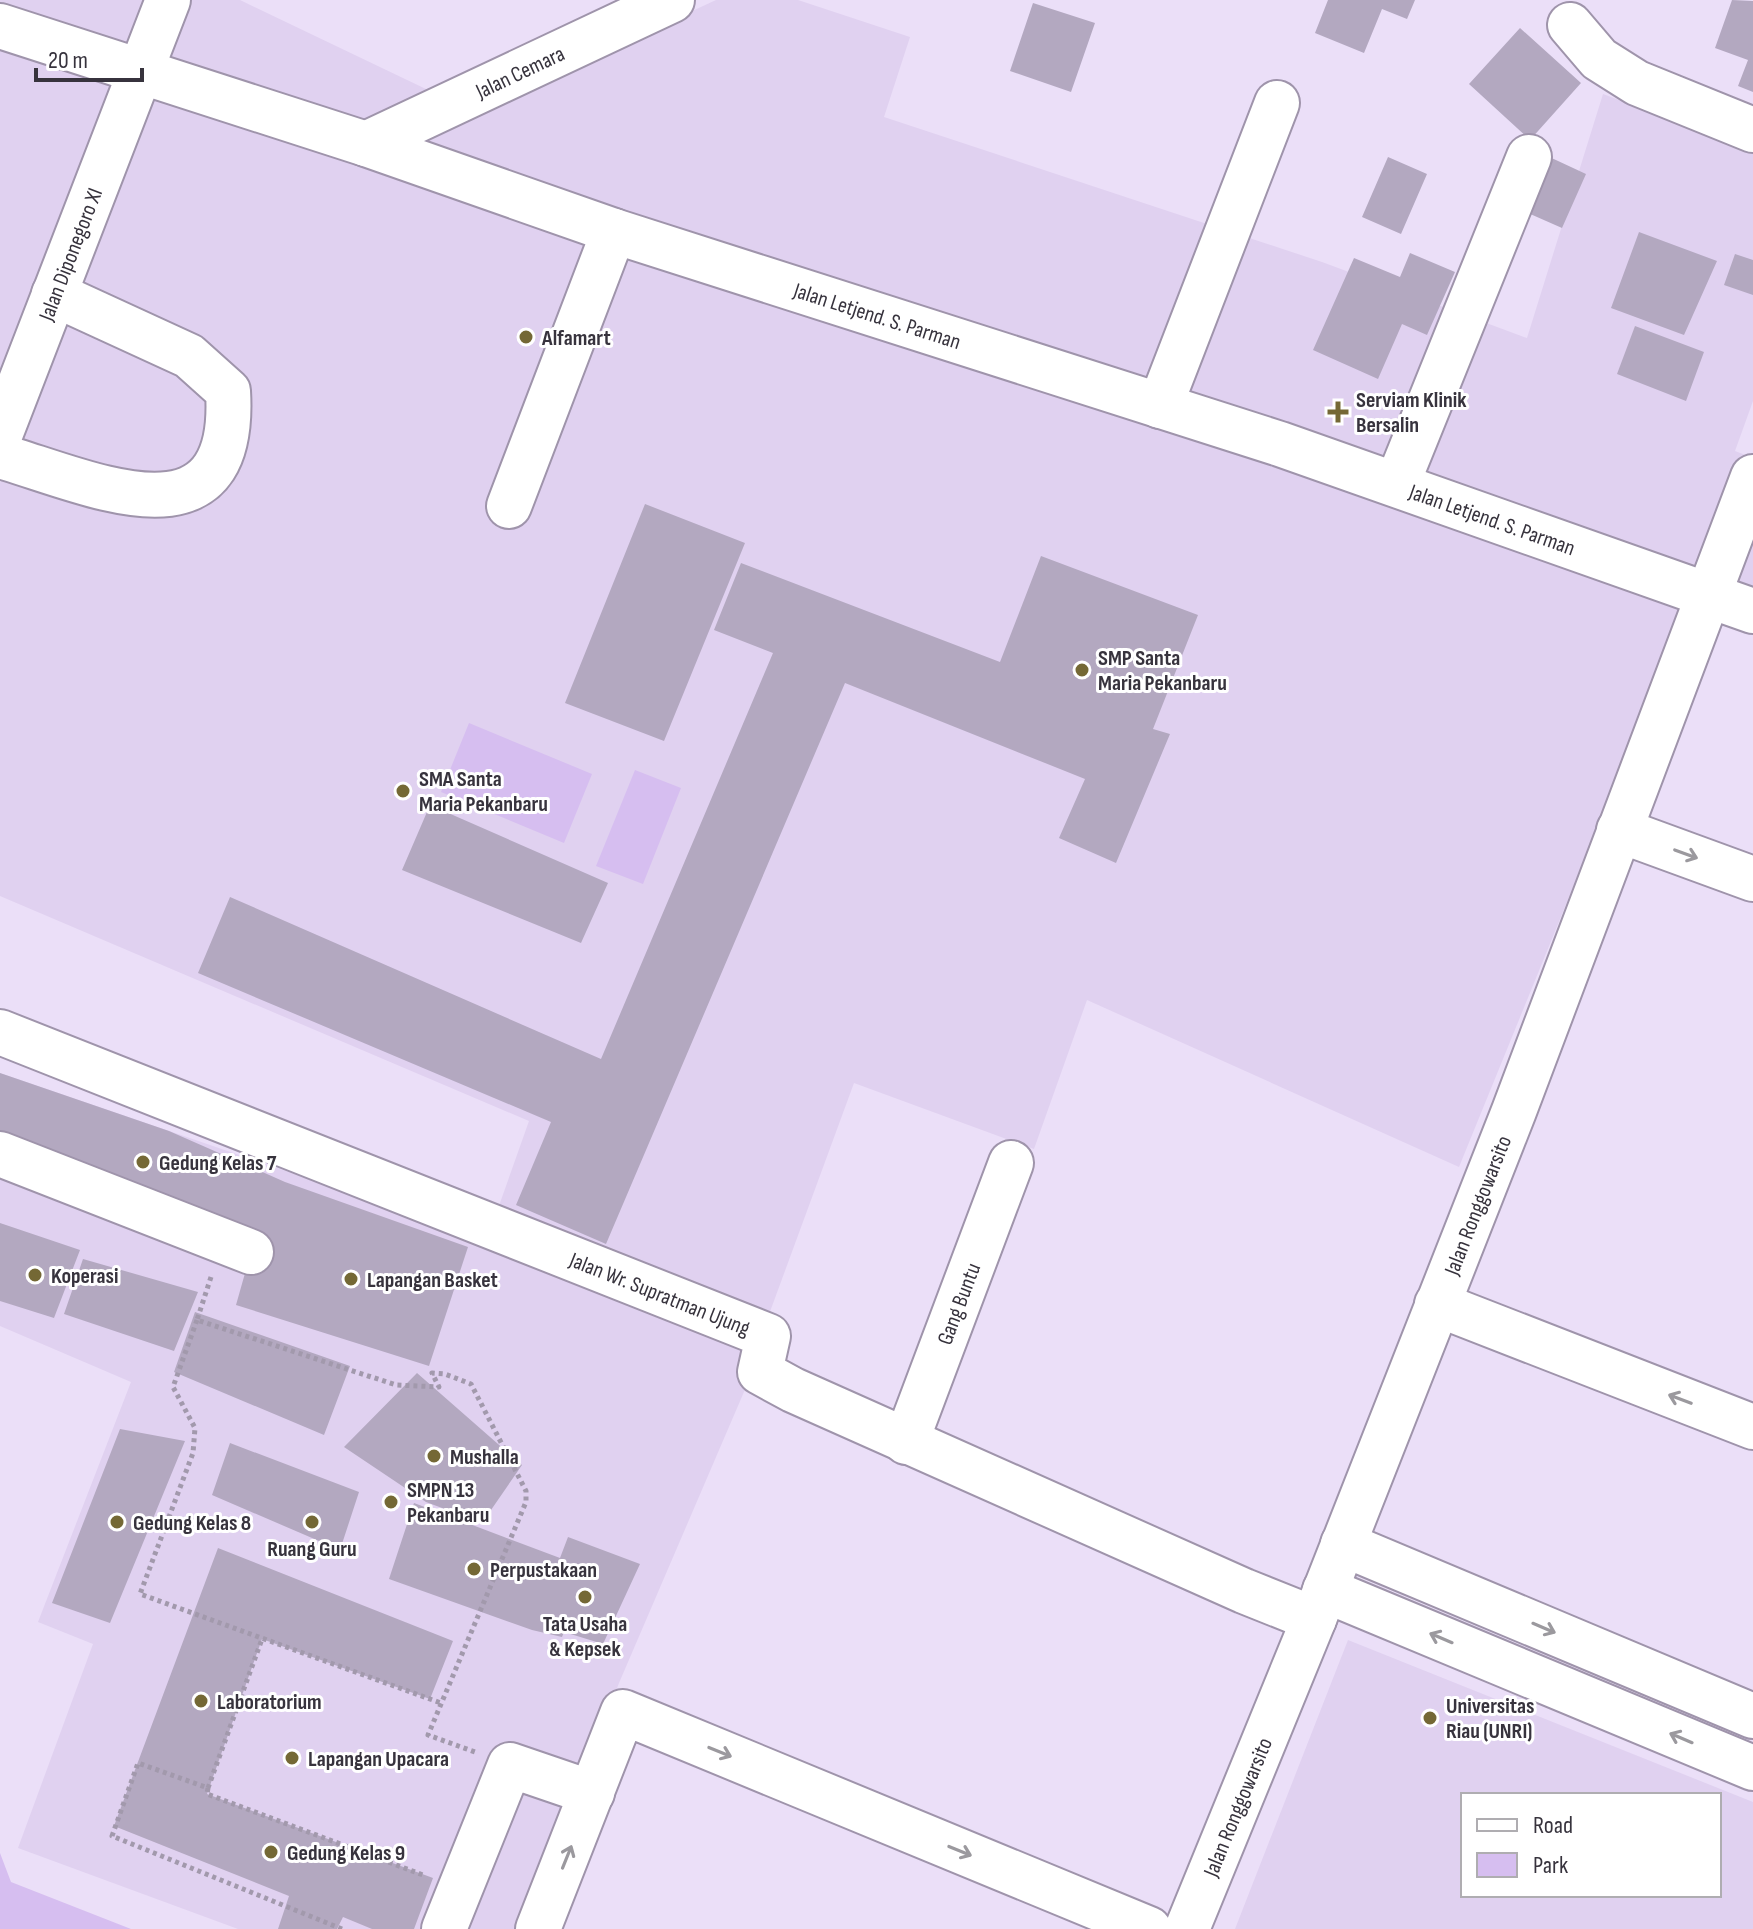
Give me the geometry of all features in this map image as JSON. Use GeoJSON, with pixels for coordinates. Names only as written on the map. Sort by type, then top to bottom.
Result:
{"type":"FeatureCollection","features":[{"type":"Feature","properties":{"kind":"street","name":"Jalan Diponegoro XI"},"geometry":{"type":"LineString","coordinates":[[0,435],[168,0]]}},
{"type":"Feature","properties":{"kind":"street","name":"Jalan Cemara"},"geometry":{"type":"LineString","coordinates":[[366,144],[672,0]]}},
{"type":"Feature","properties":{"kind":"street"},"geometry":{"type":"LineString","coordinates":[[1570,25],[1599,59],[1637,83],[1753,130]]}},
{"type":"Feature","properties":{"kind":"street","name":"Jalan Letjend. S. Parman"},"geometry":{"type":"LineString","coordinates":[[0,26],[366,144],[614,231],[1397,484],[1753,611]]}},
{"type":"Feature","properties":{"kind":"street"},"geometry":{"type":"LineString","coordinates":[[1160,406],[1277,103]]}},
{"type":"Feature","properties":{"kind":"street"},"geometry":{"type":"LineString","coordinates":[[1397,484],[1529,157]]}},
{"type":"Feature","properties":{"kind":"street"},"geometry":{"type":"LineString","coordinates":[[509,506],[614,231]]}},
{"type":"Feature","properties":{"kind":"street"},"geometry":{"type":"LineString","coordinates":[[0,456],[128,494],[177,496],[209,478],[230,427],[228,391],[189,356],[54,294]]}},
{"type":"Feature","properties":{"kind":"street","name":"Jalan Ronggowarsito"},"geometry":{"type":"LineString","coordinates":[[1187,1929],[1320,1604],[1514,1111],[1753,477]]}},
{"type":"Feature","properties":{"kind":"street"},"geometry":{"type":"LineString","coordinates":[[1619,830],[1753,879]]}},
{"type":"Feature","properties":{"kind":"street","name":"Jalan Wr. Supratman Ujung"},"geometry":{"type":"LineString","coordinates":[[0,1032],[768,1336],[760,1372],[906,1442],[1320,1604],[1753,1768]]}},
{"type":"Feature","properties":{"kind":"street"},"geometry":{"type":"LineString","coordinates":[[0,1154],[237,1247]]}},
{"type":"Feature","properties":{"kind":"street","name":"Gang Buntu"},"geometry":{"type":"LineString","coordinates":[[906,1442],[1011,1163]]}},
{"type":"Feature","properties":{"kind":"street"},"geometry":{"type":"LineString","coordinates":[[1437,1304],[1753,1427]]}},
{"type":"Feature","properties":{"kind":"street"},"geometry":{"type":"LineString","coordinates":[[1343,1544],[1753,1716]]}},
{"type":"Feature","properties":{"kind":"street"},"geometry":{"type":"LineString","coordinates":[[538,1929],[623,1712],[1149,1929]]}},
{"type":"Feature","properties":{"kind":"street"},"geometry":{"type":"LineString","coordinates":[[444,1929],[510,1765],[592,1793]]}},
{"type":"Feature","properties":{"kind":"path"},"geometry":{"type":"LineString","coordinates":[[237,1247],[197,1320],[173,1387],[195,1428],[193,1453],[140,1594],[441,1703]]}},
{"type":"Feature","properties":{"kind":"path"},"geometry":{"type":"LineString","coordinates":[[197,1320],[396,1385],[439,1387],[432,1373],[445,1374],[471,1384],[526,1491],[526,1502],[428,1735],[510,1765]]}},
{"type":"Feature","properties":{"kind":"path"},"geometry":{"type":"LineString","coordinates":[[262,1639],[207,1794],[433,1878]]}},
{"type":"Feature","properties":{"kind":"path"},"geometry":{"type":"LineString","coordinates":[[208,1788],[138,1763],[112,1836],[342,1929]]}},
{"type":"Feature","properties":{"kind":"shaded area"},"geometry":{"type":"Polygon","coordinates":[[[0,0],[240,0],[474,112],[716,0],[798,0],[910,37],[884,117],[1322,262],[1527,338],[1603,94],[1753,150],[1753,401],[1735,451],[1753,458],[1753,595],[1699,578],[1459,1167],[1087,1000],[1034,1149],[854,1083],[764,1328],[495,1217],[529,1121],[0,896],[0,483],[6,466],[0,463],[0,0]]]}},
{"type":"Feature","properties":{"kind":"shaded area","name":"SMPN 13 Pekanbaru"},"geometry":{"type":"Polygon","coordinates":[[[0,1073],[768,1336],[619,1683],[522,1929],[238,1929],[18,1848],[93,1644],[38,1622],[131,1382],[0,1326],[0,1073]]]}},
{"type":"Feature","properties":{"kind":"shaded area","name":"Universitas Riau (UNRI)"},"geometry":{"type":"Polygon","coordinates":[[[1348,1640],[1753,1802],[1753,1929],[1235,1929],[1348,1640]]]}},
{"type":"Feature","properties":{"kind":"green space"},"geometry":{"type":"Polygon","coordinates":[[[469,723],[592,774],[564,843],[441,792],[469,723]]]}},
{"type":"Feature","properties":{"kind":"green space"},"geometry":{"type":"Polygon","coordinates":[[[635,770],[681,788],[643,884],[596,866],[635,770]]]}},
{"type":"Feature","properties":{"kind":"green space"},"geometry":{"type":"Polygon","coordinates":[[[0,1853],[11,1882],[131,1929],[0,1929],[0,1853]]]}},
{"type":"Feature","properties":{"kind":"building"},"geometry":{"type":"Polygon","coordinates":[[[1328,0],[1415,0],[1407,19],[1382,9],[1364,53],[1315,33],[1328,0]]]}},
{"type":"Feature","properties":{"kind":"building"},"geometry":{"type":"Polygon","coordinates":[[[1732,0],[1753,1],[1753,92],[1738,86],[1748,60],[1715,48],[1732,0]]]}},
{"type":"Feature","properties":{"kind":"building"},"geometry":{"type":"Polygon","coordinates":[[[1033,3],[1095,23],[1071,92],[1010,71],[1033,3]]]}},
{"type":"Feature","properties":{"kind":"building"},"geometry":{"type":"Polygon","coordinates":[[[1520,28],[1581,83],[1530,140],[1469,84],[1520,28]]]}},
{"type":"Feature","properties":{"kind":"building"},"geometry":{"type":"Polygon","coordinates":[[[1543,154],[1586,174],[1562,228],[1519,209],[1543,154]]]}},
{"type":"Feature","properties":{"kind":"building"},"geometry":{"type":"Polygon","coordinates":[[[1388,157],[1427,174],[1401,234],[1362,217],[1388,157]]]}},
{"type":"Feature","properties":{"kind":"building"},"geometry":{"type":"Polygon","coordinates":[[[1639,232],[1717,261],[1684,335],[1611,308],[1639,232]]]}},
{"type":"Feature","properties":{"kind":"building"},"geometry":{"type":"Polygon","coordinates":[[[1410,253],[1455,272],[1427,335],[1402,324],[1378,379],[1313,350],[1354,258],[1400,277],[1410,253]]]}},
{"type":"Feature","properties":{"kind":"building"},"geometry":{"type":"Polygon","coordinates":[[[1735,254],[1753,260],[1753,295],[1724,285],[1735,254]]]}},
{"type":"Feature","properties":{"kind":"building"},"geometry":{"type":"Polygon","coordinates":[[[1635,326],[1704,352],[1686,401],[1617,374],[1635,326]]]}},
{"type":"Feature","properties":{"kind":"building"},"geometry":{"type":"Polygon","coordinates":[[[645,504],[745,543],[664,741],[565,703],[645,504]]]}},
{"type":"Feature","properties":{"kind":"building"},"geometry":{"type":"Polygon","coordinates":[[[1041,556],[1198,615],[1153,729],[1170,734],[1116,863],[1059,838],[1085,779],[845,683],[606,1244],[516,1205],[551,1122],[198,973],[230,897],[601,1059],[773,653],[714,630],[741,563],[1000,662],[1041,556]]]}},
{"type":"Feature","properties":{"kind":"building"},"geometry":{"type":"Polygon","coordinates":[[[430,805],[608,883],[581,943],[402,870],[430,805]]]}},
{"type":"Feature","properties":{"kind":"building"},"geometry":{"type":"Polygon","coordinates":[[[0,1073],[169,1131],[285,1182],[468,1247],[429,1366],[236,1305],[251,1252],[0,1143],[0,1073]]]}},
{"type":"Feature","properties":{"kind":"building","name":"Koperasi"},"geometry":{"type":"Polygon","coordinates":[[[0,1223],[80,1250],[54,1318],[0,1301],[0,1223]]]}},
{"type":"Feature","properties":{"kind":"building"},"geometry":{"type":"Polygon","coordinates":[[[83,1259],[198,1292],[174,1351],[64,1314],[83,1259]]]}},
{"type":"Feature","properties":{"kind":"building"},"geometry":{"type":"Polygon","coordinates":[[[195,1312],[350,1366],[324,1435],[174,1372],[195,1312]]]}},
{"type":"Feature","properties":{"kind":"building","name":"Mushalla"},"geometry":{"type":"Polygon","coordinates":[[[417,1373],[522,1465],[482,1523],[426,1502],[344,1447],[417,1373]]]}},
{"type":"Feature","properties":{"kind":"building","name":"Gedung Kelas 8"},"geometry":{"type":"Polygon","coordinates":[[[120,1429],[185,1441],[110,1623],[52,1603],[120,1429]]]}},
{"type":"Feature","properties":{"kind":"building","name":"Ruang Guru"},"geometry":{"type":"Polygon","coordinates":[[[230,1443],[359,1492],[340,1550],[212,1495],[230,1443]]]}},
{"type":"Feature","properties":{"kind":"building","name":"Perpustakaan"},"geometry":{"type":"Polygon","coordinates":[[[414,1503],[560,1558],[568,1537],[640,1564],[603,1644],[564,1632],[562,1637],[532,1630],[389,1579],[414,1503]]]}},
{"type":"Feature","properties":{"kind":"building"},"geometry":{"type":"Polygon","coordinates":[[[218,1548],[453,1641],[430,1699],[262,1639],[207,1794],[433,1878],[414,1929],[372,1929],[343,1917],[337,1929],[278,1929],[289,1896],[114,1826],[218,1548]]]}},
{"type":"Feature","properties":{"kind":"place","name":"Alfamart"},"geometry":{"type":"Point","coordinates":[526,337]}},
{"type":"Feature","properties":{"kind":"place","name":"Serviam Klinik Bersalin"},"geometry":{"type":"Point","coordinates":[1338,412]}},
{"type":"Feature","properties":{"kind":"place","name":"SMP Santa Maria Pekanbaru"},"geometry":{"type":"Point","coordinates":[1082,670]}},
{"type":"Feature","properties":{"kind":"place","name":"SMA Santa Maria Pekanbaru"},"geometry":{"type":"Point","coordinates":[403,791]}},
{"type":"Feature","properties":{"kind":"place","name":"Gedung Kelas 7"},"geometry":{"type":"Point","coordinates":[143,1162]}},
{"type":"Feature","properties":{"kind":"place","name":"Koperasi"},"geometry":{"type":"Point","coordinates":[35,1275]}},
{"type":"Feature","properties":{"kind":"place","name":"Lapangan Basket"},"geometry":{"type":"Point","coordinates":[351,1279]}},
{"type":"Feature","properties":{"kind":"place","name":"Mushalla"},"geometry":{"type":"Point","coordinates":[434,1456]}},
{"type":"Feature","properties":{"kind":"place","name":"SMPN 13 Pekanbaru"},"geometry":{"type":"Point","coordinates":[391,1502]}},
{"type":"Feature","properties":{"kind":"place","name":"Gedung Kelas 8"},"geometry":{"type":"Point","coordinates":[117,1522]}},
{"type":"Feature","properties":{"kind":"place","name":"Ruang Guru"},"geometry":{"type":"Point","coordinates":[312,1522]}},
{"type":"Feature","properties":{"kind":"place","name":"Perpustakaan"},"geometry":{"type":"Point","coordinates":[474,1569]}},
{"type":"Feature","properties":{"kind":"place","name":"Tata Usaha & Kepsek"},"geometry":{"type":"Point","coordinates":[585,1597]}},
{"type":"Feature","properties":{"kind":"place","name":"Laboratorium"},"geometry":{"type":"Point","coordinates":[201,1701]}},
{"type":"Feature","properties":{"kind":"place","name":"Universitas Riau (UNRI)"},"geometry":{"type":"Point","coordinates":[1430,1718]}},
{"type":"Feature","properties":{"kind":"place","name":"Lapangan Upacara"},"geometry":{"type":"Point","coordinates":[292,1758]}},
{"type":"Feature","properties":{"kind":"place","name":"Gedung Kelas 9"},"geometry":{"type":"Point","coordinates":[271,1852]}}]}
